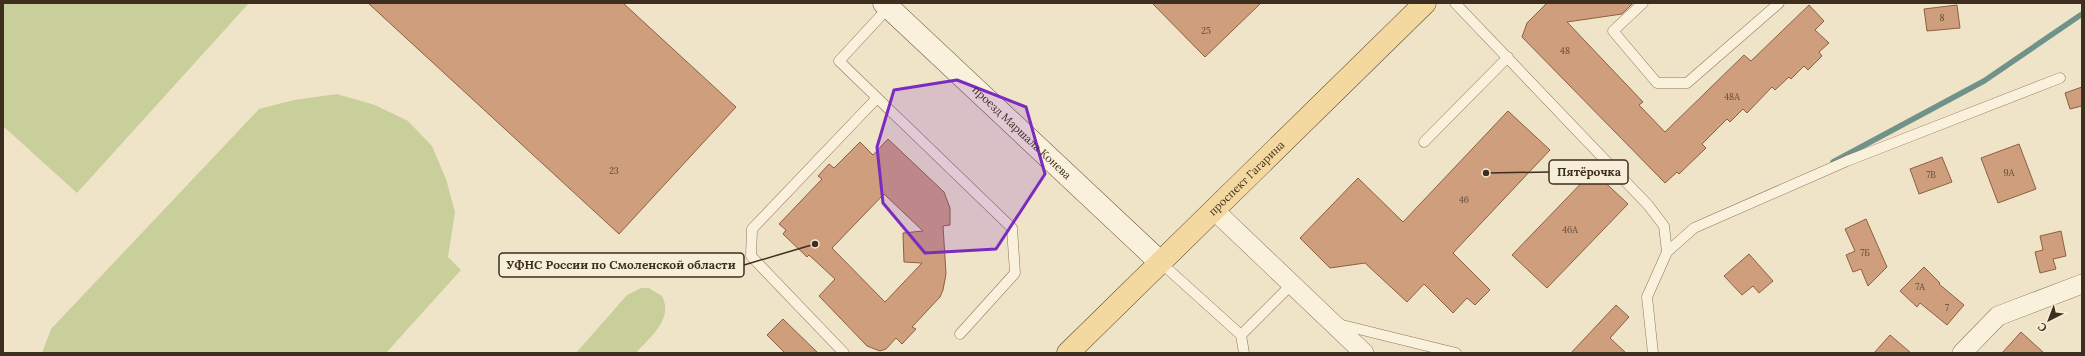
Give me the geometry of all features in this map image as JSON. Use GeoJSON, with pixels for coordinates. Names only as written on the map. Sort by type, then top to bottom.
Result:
{"type":"FeatureCollection","features":[{"type":"Feature","properties":{"kind":"main road","name":"проспект Гагарина"},"geometry":{"type":"LineString","coordinates":[[1068,353],[1425,3]]}},
{"type":"Feature","properties":{"kind":"street","name":"проезд Маршала Конева"},"geometry":{"type":"LineString","coordinates":[[887,5],[1160,262]]}},
{"type":"Feature","properties":{"kind":"street"},"geometry":{"type":"LineString","coordinates":[[1214,210],[1364,353]]}},
{"type":"Feature","properties":{"kind":"street"},"geometry":{"type":"LineString","coordinates":[[1969,351],[1998,316],[2082,284]]}},
{"type":"Feature","properties":{"kind":"lane"},"geometry":{"type":"LineString","coordinates":[[1455,3],[1648,205],[1664,226],[1667,252]]}},
{"type":"Feature","properties":{"kind":"lane"},"geometry":{"type":"LineString","coordinates":[[1643,3],[1613,31],[1657,82],[1688,83],[1779,3]]}},
{"type":"Feature","properties":{"kind":"lane"},"geometry":{"type":"LineString","coordinates":[[887,5],[839,61],[1012,228],[1015,273],[960,334]]}},
{"type":"Feature","properties":{"kind":"lane"},"geometry":{"type":"LineString","coordinates":[[1424,142],[1508,57]]}},
{"type":"Feature","properties":{"kind":"lane"},"geometry":{"type":"LineString","coordinates":[[1653,353],[1647,297],[1667,252],[1694,228],[1847,161],[2060,78]]}},
{"type":"Feature","properties":{"kind":"lane"},"geometry":{"type":"LineString","coordinates":[[844,353],[751,256],[752,229],[877,98]]}},
{"type":"Feature","properties":{"kind":"lane"},"geometry":{"type":"LineString","coordinates":[[1160,262],[1241,335],[1244,353]]}},
{"type":"Feature","properties":{"kind":"lane"},"geometry":{"type":"LineString","coordinates":[[1241,335],[1292,284]]}},
{"type":"Feature","properties":{"kind":"lane"},"geometry":{"type":"LineString","coordinates":[[1332,322],[1456,353]]}},
{"type":"Feature","properties":{"kind":"highlighted area"},"geometry":{"type":"Polygon","coordinates":[[[957,80],[1026,107],[1045,174],[996,249],[925,253],[883,203],[877,147],[894,90],[957,80]]]}},
{"type":"Feature","properties":{"kind":"green space"},"geometry":{"type":"Polygon","coordinates":[[[3,3],[249,3],[77,193],[3,126],[3,3]]]}},
{"type":"Feature","properties":{"kind":"green space"},"geometry":{"type":"Polygon","coordinates":[[[337,94],[375,105],[408,121],[432,146],[446,179],[455,212],[448,257],[461,270],[386,353],[42,353],[51,329],[259,109],[294,100],[337,94]]]}},
{"type":"Feature","properties":{"kind":"green space"},"geometry":{"type":"Polygon","coordinates":[[[641,288],[649,288],[662,296],[665,304],[665,312],[659,327],[636,353],[576,353],[627,295],[641,288]]]}},
{"type":"Feature","properties":{"kind":"building"},"geometry":{"type":"Polygon","coordinates":[[[368,3],[623,3],[736,107],[619,234],[368,3]]]}},
{"type":"Feature","properties":{"kind":"building"},"geometry":{"type":"Polygon","coordinates":[[[1152,3],[1261,3],[1205,57],[1152,3]]]}},
{"type":"Feature","properties":{"kind":"building"},"geometry":{"type":"Polygon","coordinates":[[[1547,3],[1633,3],[1622,14],[1567,22],[1643,102],[1639,105],[1665,132],[1744,55],[1751,61],[1809,5],[1824,21],[1815,30],[1829,43],[1819,52],[1822,56],[1808,70],[1804,66],[1791,79],[1789,77],[1775,90],[1772,87],[1747,113],[1743,109],[1730,122],[1727,119],[1702,144],[1706,148],[1679,174],[1677,172],[1665,183],[1522,37],[1527,23],[1547,3]]]}},
{"type":"Feature","properties":{"kind":"building"},"geometry":{"type":"Polygon","coordinates":[[[1957,5],[1960,28],[1927,31],[1924,9],[1957,5]]]}},
{"type":"Feature","properties":{"kind":"building"},"geometry":{"type":"Polygon","coordinates":[[[2082,87],[2082,106],[2070,109],[2065,93],[2082,87]]]}},
{"type":"Feature","properties":{"kind":"building"},"geometry":{"type":"Polygon","coordinates":[[[1508,111],[1550,150],[1453,253],[1490,290],[1475,305],[1467,298],[1453,313],[1424,284],[1407,302],[1365,263],[1330,268],[1300,238],[1358,178],[1403,222],[1508,111]]]}},
{"type":"Feature","properties":{"kind":"building"},"geometry":{"type":"Polygon","coordinates":[[[888,139],[944,192],[950,208],[950,225],[943,226],[946,274],[940,297],[912,327],[916,329],[902,344],[896,338],[886,349],[880,351],[867,346],[819,296],[835,279],[809,255],[807,257],[783,234],[786,230],[779,224],[822,179],[818,176],[829,164],[834,168],[860,142],[873,155],[888,139]],[[884,194],[832,248],[885,302],[922,263],[904,262],[903,233],[923,231],[884,194]]]}},
{"type":"Feature","properties":{"kind":"building"},"geometry":{"type":"Polygon","coordinates":[[[2019,144],[2036,189],[1998,203],[1981,158],[2019,144]]]}},
{"type":"Feature","properties":{"kind":"building"},"geometry":{"type":"Polygon","coordinates":[[[1942,157],[1952,182],[1919,194],[1910,169],[1942,157]]]}},
{"type":"Feature","properties":{"kind":"building"},"geometry":{"type":"Polygon","coordinates":[[[1593,171],[1628,204],[1547,288],[1512,255],[1593,171]]]}},
{"type":"Feature","properties":{"kind":"building"},"geometry":{"type":"Polygon","coordinates":[[[1866,219],[1887,267],[1868,286],[1861,269],[1853,272],[1846,255],[1855,251],[1845,229],[1866,219]]]}},
{"type":"Feature","properties":{"kind":"building"},"geometry":{"type":"Polygon","coordinates":[[[2061,231],[2066,256],[2053,259],[2056,269],[2040,273],[2035,252],[2043,250],[2040,236],[2061,231]]]}},
{"type":"Feature","properties":{"kind":"building"},"geometry":{"type":"Polygon","coordinates":[[[1749,254],[1773,281],[1759,293],[1753,286],[1742,295],[1724,276],[1749,254]]]}},
{"type":"Feature","properties":{"kind":"building"},"geometry":{"type":"Polygon","coordinates":[[[1924,267],[1940,283],[1939,284],[1964,305],[1947,325],[1920,303],[1917,307],[1900,291],[1924,267]]]}},
{"type":"Feature","properties":{"kind":"building"},"geometry":{"type":"Polygon","coordinates":[[[1616,305],[1629,317],[1610,338],[1626,353],[1571,353],[1616,305]]]}},
{"type":"Feature","properties":{"kind":"building"},"geometry":{"type":"Polygon","coordinates":[[[783,319],[818,353],[785,353],[767,335],[783,319]]]}},
{"type":"Feature","properties":{"kind":"building"},"geometry":{"type":"Polygon","coordinates":[[[2021,332],[2044,353],[2002,353],[2021,332]]]}},
{"type":"Feature","properties":{"kind":"building"},"geometry":{"type":"Polygon","coordinates":[[[1890,335],[1911,353],[1874,353],[1890,335]]]}},
{"type":"Feature","properties":{"kind":"waterway"},"geometry":{"type":"LineString","coordinates":[[1833,162],[1984,81],[2082,14]]}},
{"type":"Feature","properties":{"kind":"place","name":"Пятёрочка"},"geometry":{"type":"Point","coordinates":[1486,173]}},
{"type":"Feature","properties":{"kind":"place","name":"УФНС России по Смоленской области"},"geometry":{"type":"Point","coordinates":[815,244]}}]}
